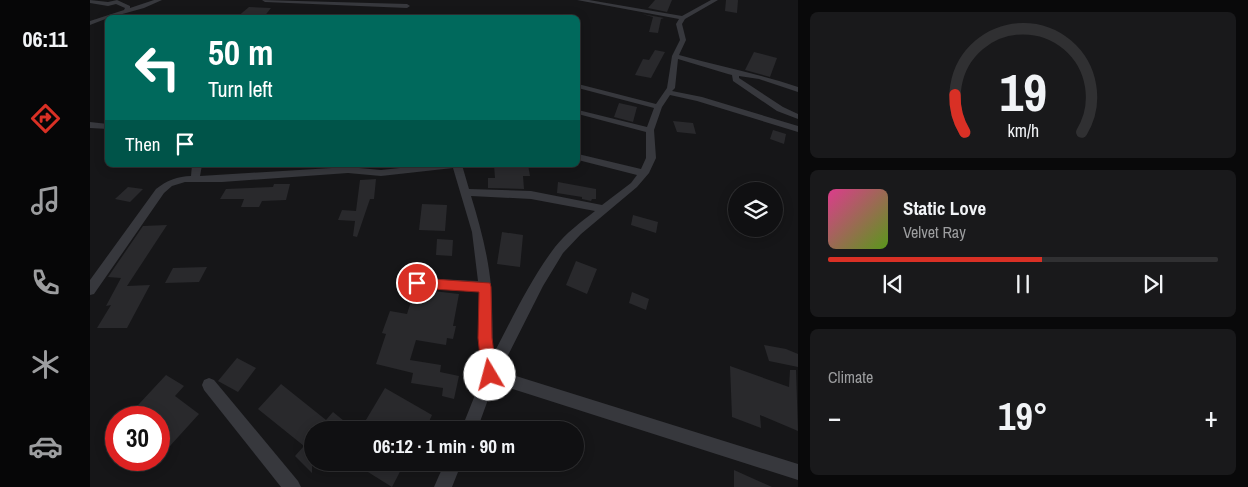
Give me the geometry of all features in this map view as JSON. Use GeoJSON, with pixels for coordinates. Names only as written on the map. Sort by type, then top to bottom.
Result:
{"type":"FeatureCollection","features":[{"type":"Feature","properties":{"kind":"street"},"geometry":{"type":"LineString","coordinates":[[110,15],[126,12],[160,0]]}},
{"type":"Feature","properties":{"kind":"street"},"geometry":{"type":"LineString","coordinates":[[265,0],[407,6]]}},
{"type":"Feature","properties":{"kind":"street"},"geometry":{"type":"LineString","coordinates":[[580,0],[683,18]]}},
{"type":"Feature","properties":{"kind":"street"},"geometry":{"type":"LineString","coordinates":[[472,421],[490,375],[559,250],[577,231],[634,185],[644,173],[651,158],[650,130],[658,107],[669,93],[674,56],[683,40],[679,24],[683,18],[715,0]]}},
{"type":"Feature","properties":{"kind":"street"},"geometry":{"type":"LineString","coordinates":[[90,1],[106,4],[118,2],[128,8],[126,12]]}},
{"type":"Feature","properties":{"kind":"street"},"geometry":{"type":"LineString","coordinates":[[90,23],[105,17]]}},
{"type":"Feature","properties":{"kind":"street"},"geometry":{"type":"LineString","coordinates":[[674,56],[731,72],[760,77],[798,90]]}},
{"type":"Feature","properties":{"kind":"street"},"geometry":{"type":"LineString","coordinates":[[731,72],[735,74],[736,79],[780,109],[798,117]]}},
{"type":"Feature","properties":{"kind":"street"},"geometry":{"type":"LineString","coordinates":[[580,87],[658,107]]}},
{"type":"Feature","properties":{"kind":"street"},"geometry":{"type":"LineString","coordinates":[[669,93],[699,99],[798,129]]}},
{"type":"Feature","properties":{"kind":"street"},"geometry":{"type":"LineString","coordinates":[[580,112],[650,130]]}},
{"type":"Feature","properties":{"kind":"street"},"geometry":{"type":"LineString","coordinates":[[90,125],[105,127]]}},
{"type":"Feature","properties":{"kind":"street"},"geometry":{"type":"LineString","coordinates":[[580,158],[644,173]]}},
{"type":"Feature","properties":{"kind":"street"},"geometry":{"type":"LineString","coordinates":[[195,178],[198,167]]}},
{"type":"Feature","properties":{"kind":"street"},"geometry":{"type":"LineString","coordinates":[[90,290],[160,192],[169,184],[184,178],[222,179],[348,170],[387,173],[440,167]]}},
{"type":"Feature","properties":{"kind":"street"},"geometry":{"type":"LineString","coordinates":[[458,167],[477,232],[485,287],[486,348],[490,375]]}},
{"type":"Feature","properties":{"kind":"street"},"geometry":{"type":"LineString","coordinates":[[466,192],[531,195],[604,209]]}},
{"type":"Feature","properties":{"kind":"street"},"geometry":{"type":"LineString","coordinates":[[417,283],[485,287]]}},
{"type":"Feature","properties":{"kind":"street"},"geometry":{"type":"LineString","coordinates":[[490,375],[798,472]]}},
{"type":"Feature","properties":{"kind":"street"},"geometry":{"type":"LineString","coordinates":[[209,385],[289,486]]}},
{"type":"Feature","properties":{"kind":"street"},"geometry":{"type":"LineString","coordinates":[[443,487],[450,471]]}},
{"type":"Feature","properties":{"kind":"building"},"geometry":{"type":"Polygon","coordinates":[[[655,0],[672,0],[667,12],[648,8],[655,0]]]}},
{"type":"Feature","properties":{"kind":"building"},"geometry":{"type":"Polygon","coordinates":[[[726,0],[738,0],[737,13],[725,11],[726,0]]]}},
{"type":"Feature","properties":{"kind":"building"},"geometry":{"type":"Polygon","coordinates":[[[249,7],[271,8],[265,15],[240,15],[249,7]]]}},
{"type":"Feature","properties":{"kind":"building"},"geometry":{"type":"Polygon","coordinates":[[[642,14],[664,18],[661,19],[658,33],[649,32],[653,17],[642,14]]]}},
{"type":"Feature","properties":{"kind":"building"},"geometry":{"type":"Polygon","coordinates":[[[655,50],[665,52],[651,78],[635,75],[643,59],[649,60],[655,50]]]}},
{"type":"Feature","properties":{"kind":"building"},"geometry":{"type":"Polygon","coordinates":[[[754,52],[777,58],[770,77],[745,70],[754,52]]]}},
{"type":"Feature","properties":{"kind":"building"},"geometry":{"type":"Polygon","coordinates":[[[619,103],[637,107],[633,122],[614,117],[619,103]]]}},
{"type":"Feature","properties":{"kind":"building"},"geometry":{"type":"Polygon","coordinates":[[[673,121],[693,123],[696,134],[677,132],[673,121]]]}},
{"type":"Feature","properties":{"kind":"building"},"geometry":{"type":"Polygon","coordinates":[[[773,130],[786,134],[784,144],[770,139],[773,130]]]}},
{"type":"Feature","properties":{"kind":"building"},"geometry":{"type":"Polygon","coordinates":[[[494,167],[528,167],[530,176],[523,176],[524,189],[488,188],[488,178],[495,178],[494,167]]]}},
{"type":"Feature","properties":{"kind":"building"},"geometry":{"type":"Polygon","coordinates":[[[376,179],[374,199],[370,199],[357,237],[353,236],[355,221],[338,220],[342,210],[356,211],[360,180],[376,179]]]}},
{"type":"Feature","properties":{"kind":"building"},"geometry":{"type":"Polygon","coordinates":[[[558,182],[596,189],[596,199],[591,201],[582,199],[582,197],[557,193],[558,182]]]}},
{"type":"Feature","properties":{"kind":"building"},"geometry":{"type":"Polygon","coordinates":[[[274,184],[290,184],[286,200],[262,201],[259,207],[241,207],[244,199],[220,199],[226,189],[273,187],[274,184]]]}},
{"type":"Feature","properties":{"kind":"building"},"geometry":{"type":"Polygon","coordinates":[[[128,187],[143,189],[130,202],[115,199],[128,187]]]}},
{"type":"Feature","properties":{"kind":"building"},"geometry":{"type":"Polygon","coordinates":[[[422,204],[447,205],[445,231],[419,230],[422,204]]]}},
{"type":"Feature","properties":{"kind":"building"},"geometry":{"type":"Polygon","coordinates":[[[633,215],[658,222],[656,233],[631,225],[633,215]]]}},
{"type":"Feature","properties":{"kind":"building"},"geometry":{"type":"Polygon","coordinates":[[[167,225],[127,286],[150,285],[127,328],[97,328],[111,305],[106,306],[121,278],[108,277],[143,226],[167,225]]]}},
{"type":"Feature","properties":{"kind":"building"},"geometry":{"type":"Polygon","coordinates":[[[502,232],[523,235],[520,267],[497,264],[502,232]]]}},
{"type":"Feature","properties":{"kind":"building"},"geometry":{"type":"Polygon","coordinates":[[[437,239],[453,240],[452,256],[436,255],[437,239]]]}},
{"type":"Feature","properties":{"kind":"building"},"geometry":{"type":"Polygon","coordinates":[[[576,261],[597,269],[587,294],[566,285],[576,261]]]}},
{"type":"Feature","properties":{"kind":"building"},"geometry":{"type":"Polygon","coordinates":[[[207,267],[199,282],[165,283],[173,268],[207,267]]]}},
{"type":"Feature","properties":{"kind":"building"},"geometry":{"type":"Polygon","coordinates":[[[415,289],[459,294],[453,326],[456,326],[453,339],[447,338],[446,345],[416,340],[410,360],[441,365],[440,372],[459,376],[454,399],[442,396],[443,388],[411,383],[413,373],[376,364],[386,334],[382,333],[390,311],[407,314],[415,289]]]}},
{"type":"Feature","properties":{"kind":"building"},"geometry":{"type":"Polygon","coordinates":[[[632,292],[649,299],[646,310],[629,303],[632,292]]]}},
{"type":"Feature","properties":{"kind":"building"},"geometry":{"type":"Polygon","coordinates":[[[764,345],[786,349],[798,354],[798,367],[769,361],[764,345]]]}},
{"type":"Feature","properties":{"kind":"building"},"geometry":{"type":"Polygon","coordinates":[[[237,358],[256,368],[238,392],[218,381],[237,358]]]}},
{"type":"Feature","properties":{"kind":"building"},"geometry":{"type":"Polygon","coordinates":[[[730,366],[789,387],[790,370],[796,370],[798,431],[760,415],[761,428],[732,417],[730,366]]]}},
{"type":"Feature","properties":{"kind":"building"},"geometry":{"type":"Polygon","coordinates":[[[166,375],[184,386],[175,396],[199,414],[170,446],[170,406],[137,406],[166,375]]]}},
{"type":"Feature","properties":{"kind":"building"},"geometry":{"type":"Polygon","coordinates":[[[281,384],[326,420],[333,412],[344,421],[304,421],[304,446],[258,409],[281,384]]]}},
{"type":"Feature","properties":{"kind":"building"},"geometry":{"type":"Polygon","coordinates":[[[385,388],[432,415],[429,421],[365,421],[385,388]]]}},
{"type":"Feature","properties":{"kind":"building"},"geometry":{"type":"Polygon","coordinates":[[[304,446],[304,465],[295,456],[304,446]]]}},
{"type":"Feature","properties":{"kind":"building"},"geometry":{"type":"Polygon","coordinates":[[[734,470],[772,487],[734,487],[734,470]]]}},
{"type":"Feature","properties":{"kind":"building"},"geometry":{"type":"Polygon","coordinates":[[[366,471],[400,471],[392,487],[366,471]]]}},
{"type":"Feature","properties":{"kind":"route"},"geometry":{"type":"LineString","coordinates":[[417,283],[485,287],[486,357],[490,375]]}}]}
